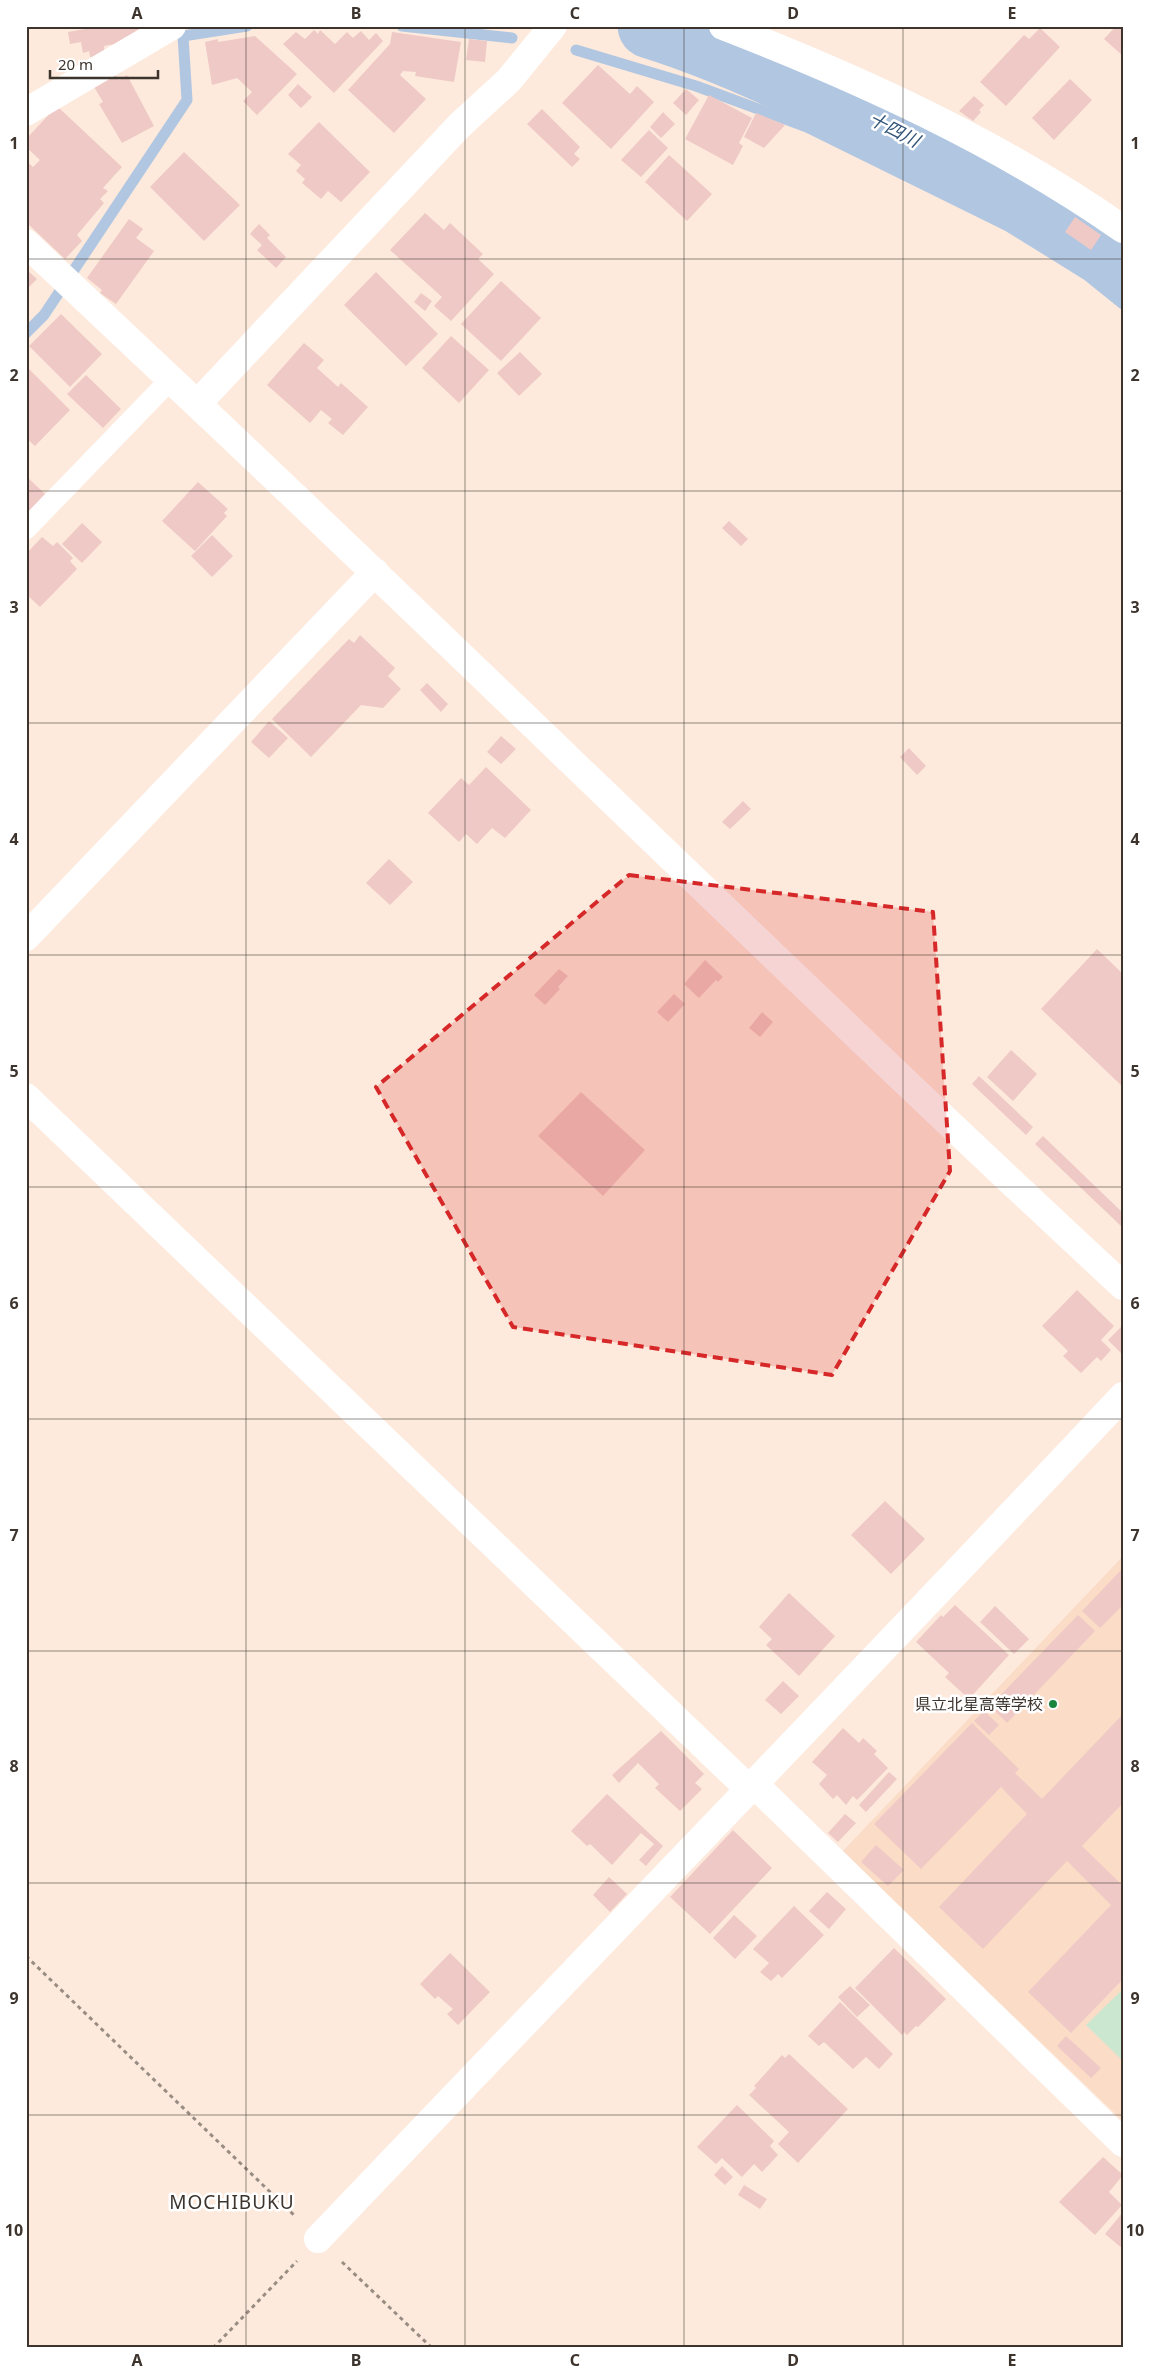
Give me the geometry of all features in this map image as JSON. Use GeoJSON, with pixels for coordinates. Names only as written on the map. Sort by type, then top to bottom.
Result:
{"type":"FeatureCollection","features":[{"type":"Feature","properties":{"kind":"street"},"geometry":{"type":"LineString","coordinates":[[26,112],[172,26]]}},
{"type":"Feature","properties":{"kind":"street"},"geometry":{"type":"LineString","coordinates":[[722,26],[845,75],[916,110],[1034,172],[1123,229]]}},
{"type":"Feature","properties":{"kind":"street"},"geometry":{"type":"LineString","coordinates":[[197,404],[460,125],[509,80],[552,28]]}},
{"type":"Feature","properties":{"kind":"street"},"geometry":{"type":"LineString","coordinates":[[26,243],[375,572],[932,1110],[1123,1286]]}},
{"type":"Feature","properties":{"kind":"street"},"geometry":{"type":"LineString","coordinates":[[26,937],[375,572]]}},
{"type":"Feature","properties":{"kind":"street"},"geometry":{"type":"LineString","coordinates":[[26,1097],[750,1785],[1123,2143]]}},
{"type":"Feature","properties":{"kind":"street"},"geometry":{"type":"LineString","coordinates":[[318,2239],[1123,1396]]}},
{"type":"Feature","properties":{"kind":"lane"},"geometry":{"type":"LineString","coordinates":[[26,529],[171,379]]}},
{"type":"Feature","properties":{"kind":"path"},"geometry":{"type":"LineString","coordinates":[[26,1956],[432,2348]]}},
{"type":"Feature","properties":{"kind":"path"},"geometry":{"type":"LineString","coordinates":[[213,2348],[318,2239]]}},
{"type":"Feature","properties":{"kind":"highlighted area"},"geometry":{"type":"Polygon","coordinates":[[[629,875],[933,912],[950,1171],[832,1375],[513,1327],[376,1087],[629,875]]]}},
{"type":"Feature","properties":{"kind":"shaded area","name":"県立北星高等学校"},"geometry":{"type":"Polygon","coordinates":[[[1123,1556],[1123,2121],[842,1852],[1123,1556]]]}},
{"type":"Feature","properties":{"kind":"green space"},"geometry":{"type":"Polygon","coordinates":[[[1123,1989],[1123,2061],[1086,2025],[1123,1989]]]}},
{"type":"Feature","properties":{"kind":"building"},"geometry":{"type":"Polygon","coordinates":[[[102,26],[152,26],[121,43],[104,46],[105,55],[90,57],[89,51],[83,53],[81,42],[70,44],[68,32],[102,26]]]}},
{"type":"Feature","properties":{"kind":"building"},"geometry":{"type":"Polygon","coordinates":[[[1116,26],[1123,26],[1123,56],[1104,39],[1116,26]]]}},
{"type":"Feature","properties":{"kind":"building"},"geometry":{"type":"Polygon","coordinates":[[[1040,28],[1060,47],[1006,106],[980,82],[1024,35],[1029,39],[1040,28]]]}},
{"type":"Feature","properties":{"kind":"building"},"geometry":{"type":"Polygon","coordinates":[[[314,30],[318,34],[320,30],[335,44],[347,32],[353,38],[361,31],[369,40],[376,33],[383,41],[334,93],[283,44],[296,32],[305,39],[314,30]]]}},
{"type":"Feature","properties":{"kind":"building"},"geometry":{"type":"Polygon","coordinates":[[[392,32],[461,42],[454,82],[415,76],[416,72],[403,71],[400,75],[426,99],[394,133],[348,90],[390,44],[392,32]]]}},
{"type":"Feature","properties":{"kind":"building"},"geometry":{"type":"Polygon","coordinates":[[[255,36],[297,74],[257,115],[243,101],[252,92],[237,78],[212,85],[205,42],[218,39],[218,42],[255,36]]]}},
{"type":"Feature","properties":{"kind":"building"},"geometry":{"type":"Polygon","coordinates":[[[469,39],[487,41],[485,62],[466,60],[469,39]]]}},
{"type":"Feature","properties":{"kind":"building"},"geometry":{"type":"Polygon","coordinates":[[[598,65],[630,94],[637,86],[654,102],[611,149],[562,103],[598,65]]]}},
{"type":"Feature","properties":{"kind":"building"},"geometry":{"type":"Polygon","coordinates":[[[114,73],[119,80],[127,75],[154,126],[122,143],[99,104],[103,102],[93,85],[114,73]]]}},
{"type":"Feature","properties":{"kind":"building"},"geometry":{"type":"Polygon","coordinates":[[[1070,79],[1092,100],[1054,140],[1032,118],[1070,79]]]}},
{"type":"Feature","properties":{"kind":"building"},"geometry":{"type":"Polygon","coordinates":[[[298,84],[312,97],[301,108],[288,95],[298,84]]]}},
{"type":"Feature","properties":{"kind":"building"},"geometry":{"type":"Polygon","coordinates":[[[686,89],[699,100],[686,115],[673,103],[686,89]]]}},
{"type":"Feature","properties":{"kind":"building"},"geometry":{"type":"Polygon","coordinates":[[[709,95],[752,118],[739,143],[743,146],[733,165],[685,139],[709,95]]]}},
{"type":"Feature","properties":{"kind":"building"},"geometry":{"type":"Polygon","coordinates":[[[974,96],[984,105],[973,121],[959,111],[974,96]]]}},
{"type":"Feature","properties":{"kind":"building"},"geometry":{"type":"Polygon","coordinates":[[[57,106],[122,167],[103,188],[108,191],[100,199],[104,203],[77,235],[82,241],[65,259],[26,222],[26,161],[33,167],[40,160],[26,147],[26,139],[57,106]]]}},
{"type":"Feature","properties":{"kind":"building"},"geometry":{"type":"Polygon","coordinates":[[[542,109],[580,147],[574,154],[580,159],[572,167],[527,124],[542,109]]]}},
{"type":"Feature","properties":{"kind":"building"},"geometry":{"type":"Polygon","coordinates":[[[663,112],[675,124],[661,138],[650,127],[663,112]]]}},
{"type":"Feature","properties":{"kind":"building"},"geometry":{"type":"Polygon","coordinates":[[[756,113],[785,125],[764,148],[744,137],[756,113]]]}},
{"type":"Feature","properties":{"kind":"building"},"geometry":{"type":"Polygon","coordinates":[[[319,122],[370,172],[341,202],[328,191],[321,199],[302,183],[305,179],[296,171],[301,165],[288,154],[319,122]]]}},
{"type":"Feature","properties":{"kind":"building"},"geometry":{"type":"Polygon","coordinates":[[[649,130],[668,148],[641,177],[621,160],[649,130]]]}},
{"type":"Feature","properties":{"kind":"building"},"geometry":{"type":"Polygon","coordinates":[[[184,152],[240,205],[204,241],[150,187],[184,152]]]}},
{"type":"Feature","properties":{"kind":"building"},"geometry":{"type":"Polygon","coordinates":[[[669,155],[712,194],[687,221],[645,182],[669,155]]]}},
{"type":"Feature","properties":{"kind":"building"},"geometry":{"type":"Polygon","coordinates":[[[425,213],[444,230],[450,223],[483,254],[478,259],[494,274],[451,321],[434,306],[442,297],[390,250],[425,213]]]}},
{"type":"Feature","properties":{"kind":"building"},"geometry":{"type":"Polygon","coordinates":[[[1075,217],[1101,235],[1091,250],[1065,232],[1075,217]]]}},
{"type":"Feature","properties":{"kind":"building"},"geometry":{"type":"Polygon","coordinates":[[[129,219],[143,229],[136,238],[154,251],[116,304],[100,293],[102,290],[87,278],[129,219]]]}},
{"type":"Feature","properties":{"kind":"building"},"geometry":{"type":"Polygon","coordinates":[[[259,224],[270,235],[267,238],[286,257],[276,268],[257,250],[262,245],[250,234],[259,224]]]}},
{"type":"Feature","properties":{"kind":"building"},"geometry":{"type":"Polygon","coordinates":[[[26,269],[37,279],[26,290],[26,269]]]}},
{"type":"Feature","properties":{"kind":"building"},"geometry":{"type":"Polygon","coordinates":[[[376,272],[438,334],[406,366],[344,305],[376,272]]]}},
{"type":"Feature","properties":{"kind":"building"},"geometry":{"type":"Polygon","coordinates":[[[501,281],[541,318],[501,361],[461,324],[501,281]]]}},
{"type":"Feature","properties":{"kind":"building"},"geometry":{"type":"Polygon","coordinates":[[[421,293],[432,301],[425,311],[414,302],[421,293]]]}},
{"type":"Feature","properties":{"kind":"building"},"geometry":{"type":"Polygon","coordinates":[[[61,314],[102,354],[70,387],[29,346],[61,314]]]}},
{"type":"Feature","properties":{"kind":"building"},"geometry":{"type":"Polygon","coordinates":[[[451,336],[489,370],[459,403],[422,368],[451,336]]]}},
{"type":"Feature","properties":{"kind":"building"},"geometry":{"type":"Polygon","coordinates":[[[304,343],[324,360],[317,368],[338,387],[341,383],[368,407],[343,435],[328,423],[332,419],[321,410],[310,423],[267,385],[304,343]]]}},
{"type":"Feature","properties":{"kind":"building"},"geometry":{"type":"Polygon","coordinates":[[[520,352],[542,374],[519,396],[497,373],[520,352]]]}},
{"type":"Feature","properties":{"kind":"building"},"geometry":{"type":"Polygon","coordinates":[[[26,366],[70,410],[35,446],[26,438],[26,366]]]}},
{"type":"Feature","properties":{"kind":"building"},"geometry":{"type":"Polygon","coordinates":[[[86,375],[121,409],[103,428],[67,394],[86,375]]]}},
{"type":"Feature","properties":{"kind":"building"},"geometry":{"type":"Polygon","coordinates":[[[26,476],[45,494],[26,514],[26,476]]]}},
{"type":"Feature","properties":{"kind":"building"},"geometry":{"type":"Polygon","coordinates":[[[198,482],[228,509],[224,513],[227,516],[195,551],[162,521],[198,482]]]}},
{"type":"Feature","properties":{"kind":"building"},"geometry":{"type":"Polygon","coordinates":[[[729,521],[748,539],[741,546],[722,528],[729,521]]]}},
{"type":"Feature","properties":{"kind":"building"},"geometry":{"type":"Polygon","coordinates":[[[82,523],[102,542],[82,563],[62,544],[82,523]]]}},
{"type":"Feature","properties":{"kind":"building"},"geometry":{"type":"Polygon","coordinates":[[[212,535],[233,556],[212,577],[191,556],[212,535]]]}},
{"type":"Feature","properties":{"kind":"building"},"geometry":{"type":"Polygon","coordinates":[[[42,537],[53,546],[57,542],[73,558],[70,561],[77,569],[40,607],[26,594],[26,554],[42,537]]]}},
{"type":"Feature","properties":{"kind":"building"},"geometry":{"type":"Polygon","coordinates":[[[360,635],[395,668],[388,676],[401,689],[383,708],[361,705],[311,757],[272,719],[349,639],[354,643],[360,635]]]}},
{"type":"Feature","properties":{"kind":"building"},"geometry":{"type":"Polygon","coordinates":[[[427,683],[448,704],[441,712],[420,690],[427,683]]]}},
{"type":"Feature","properties":{"kind":"building"},"geometry":{"type":"Polygon","coordinates":[[[269,721],[288,738],[269,758],[251,742],[269,721]]]}},
{"type":"Feature","properties":{"kind":"building"},"geometry":{"type":"Polygon","coordinates":[[[501,736],[516,749],[501,764],[487,752],[501,736]]]}},
{"type":"Feature","properties":{"kind":"building"},"geometry":{"type":"Polygon","coordinates":[[[909,748],[926,766],[917,775],[900,757],[909,748]]]}},
{"type":"Feature","properties":{"kind":"building"},"geometry":{"type":"Polygon","coordinates":[[[486,767],[531,810],[505,838],[492,828],[477,844],[466,834],[459,842],[428,813],[461,778],[469,785],[486,767]]]}},
{"type":"Feature","properties":{"kind":"building"},"geometry":{"type":"Polygon","coordinates":[[[743,801],[751,809],[730,829],[722,822],[743,801]]]}},
{"type":"Feature","properties":{"kind":"building"},"geometry":{"type":"Polygon","coordinates":[[[389,859],[413,882],[390,905],[366,883],[389,859]]]}},
{"type":"Feature","properties":{"kind":"building"},"geometry":{"type":"Polygon","coordinates":[[[1097,949],[1123,974],[1123,1087],[1041,1009],[1097,949]]]}},
{"type":"Feature","properties":{"kind":"building"},"geometry":{"type":"Polygon","coordinates":[[[705,960],[723,977],[718,982],[716,980],[699,998],[684,984],[705,960]]]}},
{"type":"Feature","properties":{"kind":"building"},"geometry":{"type":"Polygon","coordinates":[[[559,969],[568,976],[558,987],[560,989],[545,1005],[534,995],[559,969]]]}},
{"type":"Feature","properties":{"kind":"building"},"geometry":{"type":"Polygon","coordinates":[[[674,994],[685,1004],[668,1022],[657,1012],[674,994]]]}},
{"type":"Feature","properties":{"kind":"building"},"geometry":{"type":"Polygon","coordinates":[[[762,1012],[773,1022],[760,1037],[749,1028],[762,1012]]]}},
{"type":"Feature","properties":{"kind":"building"},"geometry":{"type":"Polygon","coordinates":[[[1011,1050],[1037,1074],[1013,1101],[987,1077],[1011,1050]]]}},
{"type":"Feature","properties":{"kind":"building"},"geometry":{"type":"Polygon","coordinates":[[[979,1076],[1033,1127],[1026,1135],[972,1084],[979,1076]]]}},
{"type":"Feature","properties":{"kind":"building"},"geometry":{"type":"Polygon","coordinates":[[[581,1092],[645,1150],[603,1196],[538,1136],[581,1092]]]}},
{"type":"Feature","properties":{"kind":"building"},"geometry":{"type":"Polygon","coordinates":[[[1043,1136],[1123,1213],[1122,1227],[1035,1144],[1043,1136]]]}},
{"type":"Feature","properties":{"kind":"building"},"geometry":{"type":"Polygon","coordinates":[[[1077,1290],[1114,1326],[1101,1340],[1111,1350],[1101,1361],[1097,1357],[1081,1373],[1063,1356],[1068,1351],[1042,1326],[1077,1290]]]}},
{"type":"Feature","properties":{"kind":"building"},"geometry":{"type":"Polygon","coordinates":[[[1123,1327],[1123,1355],[1108,1340],[1123,1327]]]}},
{"type":"Feature","properties":{"kind":"building"},"geometry":{"type":"Polygon","coordinates":[[[885,1501],[925,1539],[891,1574],[851,1535],[885,1501]]]}},
{"type":"Feature","properties":{"kind":"building"},"geometry":{"type":"Polygon","coordinates":[[[1123,1568],[1123,1605],[1100,1628],[1082,1611],[1123,1568]]]}},
{"type":"Feature","properties":{"kind":"building"},"geometry":{"type":"Polygon","coordinates":[[[789,1593],[835,1636],[799,1676],[766,1645],[772,1639],[759,1627],[789,1593]]]}},
{"type":"Feature","properties":{"kind":"building"},"geometry":{"type":"Polygon","coordinates":[[[955,1605],[1009,1655],[969,1699],[945,1677],[949,1673],[916,1642],[941,1615],[943,1617],[955,1605]]]}},
{"type":"Feature","properties":{"kind":"building"},"geometry":{"type":"Polygon","coordinates":[[[995,1606],[1029,1639],[1014,1654],[980,1622],[995,1606]]]}},
{"type":"Feature","properties":{"kind":"building"},"geometry":{"type":"Polygon","coordinates":[[[1078,1615],[1095,1631],[1007,1723],[990,1706],[1078,1615]]]}},
{"type":"Feature","properties":{"kind":"building"},"geometry":{"type":"Polygon","coordinates":[[[783,1681],[799,1696],[781,1714],[765,1700],[783,1681]]]}},
{"type":"Feature","properties":{"kind":"building"},"geometry":{"type":"Polygon","coordinates":[[[984,1711],[999,1725],[989,1735],[974,1721],[984,1711]]]}},
{"type":"Feature","properties":{"kind":"building"},"geometry":{"type":"Polygon","coordinates":[[[1123,1714],[1123,1803],[1082,1846],[1123,1886],[1123,1979],[1071,2033],[1028,1992],[1111,1905],[1067,1861],[983,1949],[939,1907],[1027,1814],[1001,1787],[921,1869],[874,1824],[972,1723],[1019,1769],[1015,1773],[1042,1799],[1123,1714]]]}},
{"type":"Feature","properties":{"kind":"building"},"geometry":{"type":"Polygon","coordinates":[[[843,1728],[859,1743],[863,1738],[877,1751],[874,1754],[888,1768],[857,1800],[853,1796],[846,1805],[837,1795],[833,1799],[819,1784],[827,1775],[812,1762],[843,1728]]]}},
{"type":"Feature","properties":{"kind":"building"},"geometry":{"type":"Polygon","coordinates":[[[661,1731],[704,1774],[695,1783],[702,1789],[680,1811],[655,1788],[659,1784],[638,1763],[619,1783],[612,1775],[661,1731]]]}},
{"type":"Feature","properties":{"kind":"building"},"geometry":{"type":"Polygon","coordinates":[[[889,1772],[897,1779],[866,1812],[859,1805],[889,1772]]]}},
{"type":"Feature","properties":{"kind":"building"},"geometry":{"type":"Polygon","coordinates":[[[607,1794],[663,1846],[646,1866],[639,1860],[654,1844],[641,1833],[612,1865],[590,1844],[587,1846],[571,1831],[607,1794]]]}},
{"type":"Feature","properties":{"kind":"building"},"geometry":{"type":"Polygon","coordinates":[[[845,1814],[856,1823],[838,1842],[828,1833],[845,1814]]]}},
{"type":"Feature","properties":{"kind":"building"},"geometry":{"type":"Polygon","coordinates":[[[733,1830],[772,1868],[710,1934],[670,1897],[733,1830]]]}},
{"type":"Feature","properties":{"kind":"building"},"geometry":{"type":"Polygon","coordinates":[[[876,1845],[904,1870],[888,1886],[861,1862],[876,1845]]]}},
{"type":"Feature","properties":{"kind":"building"},"geometry":{"type":"Polygon","coordinates":[[[609,1877],[627,1894],[610,1912],[593,1895],[609,1877]]]}},
{"type":"Feature","properties":{"kind":"building"},"geometry":{"type":"Polygon","coordinates":[[[827,1892],[846,1909],[829,1929],[809,1911],[827,1892]]]}},
{"type":"Feature","properties":{"kind":"building"},"geometry":{"type":"Polygon","coordinates":[[[794,1906],[824,1935],[782,1978],[778,1974],[771,1981],[760,1972],[769,1963],[753,1949],[794,1906]]]}},
{"type":"Feature","properties":{"kind":"building"},"geometry":{"type":"Polygon","coordinates":[[[734,1915],[757,1936],[735,1959],[713,1938],[734,1915]]]}},
{"type":"Feature","properties":{"kind":"building"},"geometry":{"type":"Polygon","coordinates":[[[894,1948],[946,1999],[918,2027],[916,2026],[907,2035],[904,2032],[902,2035],[855,1988],[894,1948]]]}},
{"type":"Feature","properties":{"kind":"building"},"geometry":{"type":"Polygon","coordinates":[[[450,1953],[490,1992],[458,2025],[447,2014],[453,2009],[438,1996],[435,1999],[420,1984],[450,1953]]]}},
{"type":"Feature","properties":{"kind":"building"},"geometry":{"type":"Polygon","coordinates":[[[850,1986],[870,2005],[857,2017],[838,1997],[850,1986]]]}},
{"type":"Feature","properties":{"kind":"building"},"geometry":{"type":"Polygon","coordinates":[[[840,2002],[893,2054],[879,2069],[866,2057],[853,2069],[824,2042],[819,2046],[808,2036],[840,2002]]]}},
{"type":"Feature","properties":{"kind":"building"},"geometry":{"type":"Polygon","coordinates":[[[1066,2036],[1101,2068],[1091,2078],[1057,2046],[1066,2036]]]}},
{"type":"Feature","properties":{"kind":"building"},"geometry":{"type":"Polygon","coordinates":[[[789,2054],[848,2109],[798,2163],[778,2144],[789,2132],[749,2095],[756,2088],[754,2086],[782,2055],[785,2058],[789,2054]]]}},
{"type":"Feature","properties":{"kind":"building"},"geometry":{"type":"Polygon","coordinates":[[[737,2105],[774,2141],[770,2146],[778,2155],[762,2172],[754,2164],[742,2177],[722,2158],[716,2164],[697,2147],[737,2105]]]}},
{"type":"Feature","properties":{"kind":"building"},"geometry":{"type":"Polygon","coordinates":[[[1103,2157],[1123,2175],[1109,2192],[1122,2205],[1095,2235],[1059,2202],[1103,2157]]]}},
{"type":"Feature","properties":{"kind":"building"},"geometry":{"type":"Polygon","coordinates":[[[722,2166],[733,2177],[725,2185],[714,2175],[722,2166]]]}},
{"type":"Feature","properties":{"kind":"building"},"geometry":{"type":"Polygon","coordinates":[[[744,2185],[767,2199],[760,2209],[738,2195],[744,2185]]]}},
{"type":"Feature","properties":{"kind":"building"},"geometry":{"type":"Polygon","coordinates":[[[1123,2212],[1123,2249],[1105,2234],[1123,2212]]]}},
{"type":"Feature","properties":{"kind":"waterway"},"geometry":{"type":"LineString","coordinates":[[26,333],[44,315],[187,100],[183,36],[247,26]]}},
{"type":"Feature","properties":{"kind":"waterway"},"geometry":{"type":"LineString","coordinates":[[402,26],[512,38]]}},
{"type":"Feature","properties":{"kind":"waterway","name":"十四川"},"geometry":{"type":"LineString","coordinates":[[650,26],[710,47],[767,71],[928,147],[1047,214],[1123,265]]}},
{"type":"Feature","properties":{"kind":"waterway"},"geometry":{"type":"LineString","coordinates":[[576,50],[696,86],[807,127],[1008,226],[1087,275],[1123,304]]}},
{"type":"Feature","properties":{"kind":"place","name":"県立北星高等学校"},"geometry":{"type":"Point","coordinates":[1053,1704]}},
{"type":"Feature","properties":{"kind":"district","name":"MOCHIBUKU"},"geometry":{"type":"Point","coordinates":[232,2202]}}]}
